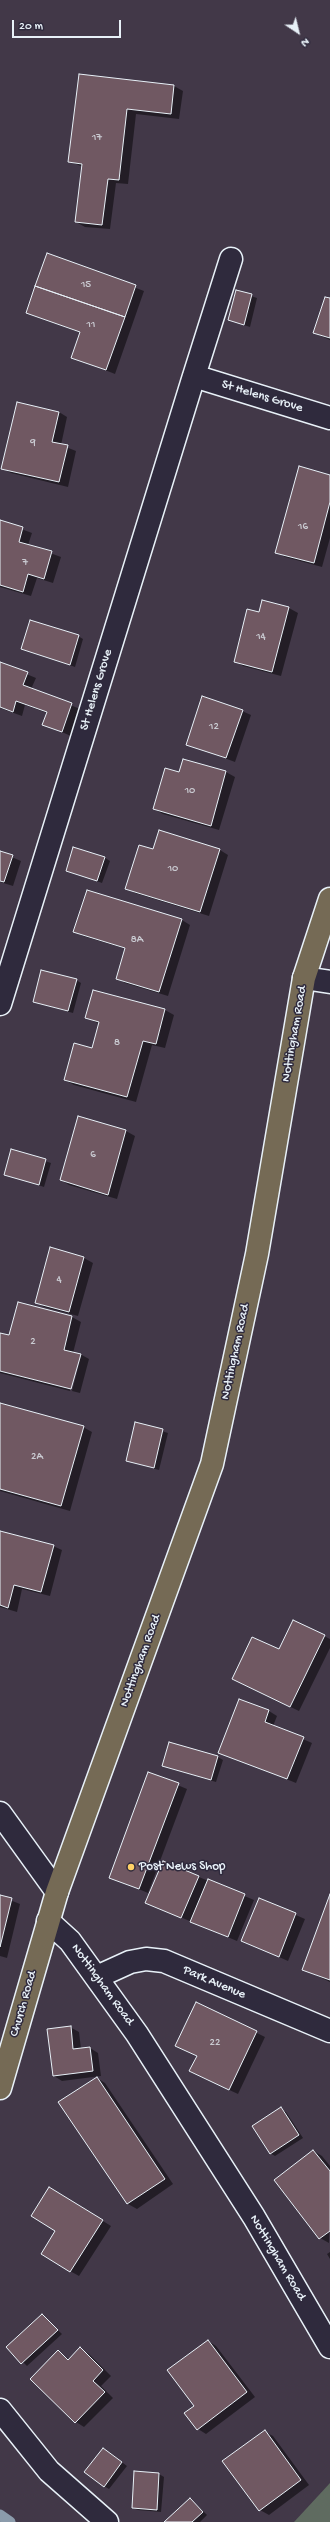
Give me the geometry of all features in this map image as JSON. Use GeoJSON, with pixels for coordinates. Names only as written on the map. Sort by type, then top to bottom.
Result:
{"type":"FeatureCollection","features":[{"type":"Feature","properties":{"kind":"main road","name":"Nottingham Road"},"geometry":{"type":"LineString","coordinates":[[48,1921],[57,1892],[212,1464],[257,1254],[304,978],[330,899]]}},
{"type":"Feature","properties":{"kind":"main road","name":"Church Road"},"geometry":{"type":"LineString","coordinates":[[0,2088],[48,1921]]}},
{"type":"Feature","properties":{"kind":"street","name":"St Helens Grove"},"geometry":{"type":"LineString","coordinates":[[0,1004],[231,259]]}},
{"type":"Feature","properties":{"kind":"street","name":"St Helens Grove"},"geometry":{"type":"LineString","coordinates":[[194,376],[330,418]]}},
{"type":"Feature","properties":{"kind":"street"},"geometry":{"type":"LineString","coordinates":[[304,978],[330,982]]}},
{"type":"Feature","properties":{"kind":"street"},"geometry":{"type":"LineString","coordinates":[[0,1813],[57,1892]]}},
{"type":"Feature","properties":{"kind":"street","name":"Nottingham Road"},"geometry":{"type":"LineString","coordinates":[[48,1921],[70,1941],[97,1976],[137,2034],[249,2210],[330,2347]]}},
{"type":"Feature","properties":{"kind":"street","name":"Park Avenue"},"geometry":{"type":"LineString","coordinates":[[97,1976],[130,1962],[146,1959],[164,1961],[330,2032]]}},
{"type":"Feature","properties":{"kind":"street"},"geometry":{"type":"LineString","coordinates":[[0,2410],[49,2471],[107,2522]]}},
{"type":"Feature","properties":{"kind":"green space"},"geometry":{"type":"Polygon","coordinates":[[[330,2483],[330,2522],[294,2522],[330,2483]]]}},
{"type":"Feature","properties":{"kind":"building"},"geometry":{"type":"Polygon","coordinates":[[[79,74],[174,85],[171,114],[127,109],[119,180],[108,179],[102,225],[75,222],[82,164],[68,162],[79,74]]]}},
{"type":"Feature","properties":{"kind":"building"},"geometry":{"type":"Polygon","coordinates":[[[47,253],[136,285],[125,317],[35,286],[47,253]]]}},
{"type":"Feature","properties":{"kind":"building"},"geometry":{"type":"Polygon","coordinates":[[[35,286],[125,317],[106,370],[71,358],[80,332],[26,313],[35,286]]]}},
{"type":"Feature","properties":{"kind":"building"},"geometry":{"type":"Polygon","coordinates":[[[236,290],[252,294],[244,325],[228,320],[236,290]]]}},
{"type":"Feature","properties":{"kind":"building"},"geometry":{"type":"Polygon","coordinates":[[[325,297],[330,298],[330,338],[313,333],[325,297]]]}},
{"type":"Feature","properties":{"kind":"building"},"geometry":{"type":"Polygon","coordinates":[[[17,402],[59,412],[52,442],[68,445],[59,482],[1,469],[17,402]]]}},
{"type":"Feature","properties":{"kind":"building"},"geometry":{"type":"Polygon","coordinates":[[[299,466],[330,475],[330,502],[314,563],[275,553],[299,466]]]}},
{"type":"Feature","properties":{"kind":"building"},"geometry":{"type":"Polygon","coordinates":[[[0,520],[23,527],[19,542],[52,551],[44,579],[28,574],[23,592],[0,585],[0,520]]]}},
{"type":"Feature","properties":{"kind":"building"},"geometry":{"type":"Polygon","coordinates":[[[262,600],[289,607],[272,672],[234,662],[247,609],[259,612],[262,600]]]}},
{"type":"Feature","properties":{"kind":"building"},"geometry":{"type":"Polygon","coordinates":[[[30,620],[79,635],[70,665],[21,649],[30,620]]]}},
{"type":"Feature","properties":{"kind":"building"},"geometry":{"type":"Polygon","coordinates":[[[0,662],[28,672],[23,685],[72,703],[62,732],[42,725],[47,712],[16,701],[13,712],[0,707],[0,662]]]}},
{"type":"Feature","properties":{"kind":"building"},"geometry":{"type":"Polygon","coordinates":[[[202,696],[243,710],[226,758],[186,745],[202,696]]]}},
{"type":"Feature","properties":{"kind":"building"},"geometry":{"type":"Polygon","coordinates":[[[183,759],[226,771],[211,826],[153,809],[165,768],[179,772],[183,759]]]}},
{"type":"Feature","properties":{"kind":"building"},"geometry":{"type":"Polygon","coordinates":[[[159,830],[220,849],[200,912],[125,889],[139,845],[153,849],[159,830]]]}},
{"type":"Feature","properties":{"kind":"building"},"geometry":{"type":"Polygon","coordinates":[[[73,847],[105,857],[97,881],[66,871],[73,847]]]}},
{"type":"Feature","properties":{"kind":"building"},"geometry":{"type":"Polygon","coordinates":[[[0,851],[13,855],[4,882],[0,881],[0,851]]]}},
{"type":"Feature","properties":{"kind":"building"},"geometry":{"type":"Polygon","coordinates":[[[87,890],[182,919],[159,992],[116,979],[125,948],[73,932],[87,890]]]}},
{"type":"Feature","properties":{"kind":"building"},"geometry":{"type":"Polygon","coordinates":[[[41,970],[77,979],[68,1011],[33,1002],[41,970]]]}},
{"type":"Feature","properties":{"kind":"building"},"geometry":{"type":"Polygon","coordinates":[[[93,990],[165,1009],[156,1044],[143,1041],[127,1097],[64,1080],[74,1043],[92,1048],[99,1022],[85,1018],[93,990]]]}},
{"type":"Feature","properties":{"kind":"building"},"geometry":{"type":"Polygon","coordinates":[[[78,1116],[126,1130],[108,1195],[60,1180],[78,1116]]]}},
{"type":"Feature","properties":{"kind":"building"},"geometry":{"type":"Polygon","coordinates":[[[11,1149],[46,1159],[39,1185],[4,1175],[11,1149]]]}},
{"type":"Feature","properties":{"kind":"building"},"geometry":{"type":"Polygon","coordinates":[[[50,1247],[84,1257],[69,1312],[35,1303],[50,1247]]]}},
{"type":"Feature","properties":{"kind":"building"},"geometry":{"type":"Polygon","coordinates":[[[18,1302],[72,1316],[64,1350],[81,1354],[71,1389],[0,1371],[0,1333],[9,1335],[18,1302]]]}},
{"type":"Feature","properties":{"kind":"building"},"geometry":{"type":"Polygon","coordinates":[[[0,1403],[84,1426],[61,1506],[0,1489],[0,1403]]]}},
{"type":"Feature","properties":{"kind":"building"},"geometry":{"type":"Polygon","coordinates":[[[135,1422],[163,1429],[154,1468],[126,1461],[135,1422]]]}},
{"type":"Feature","properties":{"kind":"building"},"geometry":{"type":"Polygon","coordinates":[[[0,1531],[54,1545],[41,1592],[14,1585],[8,1608],[0,1605],[0,1531]]]}},
{"type":"Feature","properties":{"kind":"building"},"geometry":{"type":"Polygon","coordinates":[[[293,1620],[325,1635],[290,1707],[232,1679],[252,1637],[279,1649],[293,1620]]]}},
{"type":"Feature","properties":{"kind":"building"},"geometry":{"type":"Polygon","coordinates":[[[239,1699],[269,1710],[265,1722],[304,1737],[287,1779],[218,1753],[239,1699]]]}},
{"type":"Feature","properties":{"kind":"building"},"geometry":{"type":"Polygon","coordinates":[[[169,1742],[218,1756],[211,1780],[162,1766],[169,1742]]]}},
{"type":"Feature","properties":{"kind":"building"},"geometry":{"type":"Polygon","coordinates":[[[148,1772],[179,1783],[139,1889],[109,1878],[148,1772]]]}},
{"type":"Feature","properties":{"kind":"building"},"geometry":{"type":"Polygon","coordinates":[[[163,1861],[199,1876],[181,1918],[145,1903],[163,1861]]]}},
{"type":"Feature","properties":{"kind":"building"},"geometry":{"type":"Polygon","coordinates":[[[208,1879],[245,1894],[228,1937],[190,1922],[208,1879]]]}},
{"type":"Feature","properties":{"kind":"building"},"geometry":{"type":"Polygon","coordinates":[[[330,1894],[330,1980],[302,1970],[330,1894]]]}},
{"type":"Feature","properties":{"kind":"building"},"geometry":{"type":"Polygon","coordinates":[[[0,1895],[12,1898],[0,1947],[0,1895]]]}},
{"type":"Feature","properties":{"kind":"building"},"geometry":{"type":"Polygon","coordinates":[[[259,1898],[296,1913],[279,1957],[241,1941],[259,1898]]]}},
{"type":"Feature","properties":{"kind":"building"},"geometry":{"type":"Polygon","coordinates":[[[196,2002],[257,2031],[229,2090],[189,2071],[197,2056],[175,2046],[196,2002]]]}},
{"type":"Feature","properties":{"kind":"building"},"geometry":{"type":"Polygon","coordinates":[[[71,2026],[73,2049],[90,2047],[93,2071],[53,2076],[47,2029],[71,2026]]]}},
{"type":"Feature","properties":{"kind":"building"},"geometry":{"type":"Polygon","coordinates":[[[97,2077],[165,2179],[127,2204],[58,2102],[97,2077]]]}},
{"type":"Feature","properties":{"kind":"building"},"geometry":{"type":"Polygon","coordinates":[[[281,2107],[299,2135],[270,2154],[252,2126],[281,2107]]]}},
{"type":"Feature","properties":{"kind":"building"},"geometry":{"type":"Polygon","coordinates":[[[313,2150],[330,2171],[330,2231],[319,2239],[274,2180],[313,2150]]]}},
{"type":"Feature","properties":{"kind":"building"},"geometry":{"type":"Polygon","coordinates":[[[49,2187],[103,2220],[70,2272],[41,2254],[55,2231],[31,2216],[49,2187]]]}},
{"type":"Feature","properties":{"kind":"building"},"geometry":{"type":"Polygon","coordinates":[[[42,2314],[58,2330],[21,2364],[6,2347],[42,2314]]]}},
{"type":"Feature","properties":{"kind":"building"},"geometry":{"type":"Polygon","coordinates":[[[208,2340],[247,2392],[197,2430],[184,2413],[194,2406],[167,2370],[208,2340]]]}},
{"type":"Feature","properties":{"kind":"building"},"geometry":{"type":"Polygon","coordinates":[[[80,2347],[103,2370],[93,2381],[105,2392],[75,2423],[30,2379],[58,2350],[68,2360],[80,2347]]]}},
{"type":"Feature","properties":{"kind":"building"},"geometry":{"type":"Polygon","coordinates":[[[265,2430],[301,2480],[259,2511],[222,2461],[265,2430]]]}},
{"type":"Feature","properties":{"kind":"building"},"geometry":{"type":"Polygon","coordinates":[[[103,2448],[122,2462],[104,2487],[84,2472],[103,2448]]]}},
{"type":"Feature","properties":{"kind":"building"},"geometry":{"type":"Polygon","coordinates":[[[134,2471],[159,2473],[157,2510],[132,2508],[134,2471]]]}},
{"type":"Feature","properties":{"kind":"building"},"geometry":{"type":"Polygon","coordinates":[[[190,2498],[203,2512],[192,2522],[164,2522],[190,2498]]]}},
{"type":"Feature","properties":{"kind":"waterway"},"geometry":{"type":"LineString","coordinates":[[0,2515],[10,2522]]}},
{"type":"Feature","properties":{"kind":"place","name":"Post News Shop"},"geometry":{"type":"Point","coordinates":[131,1867]}}]}
